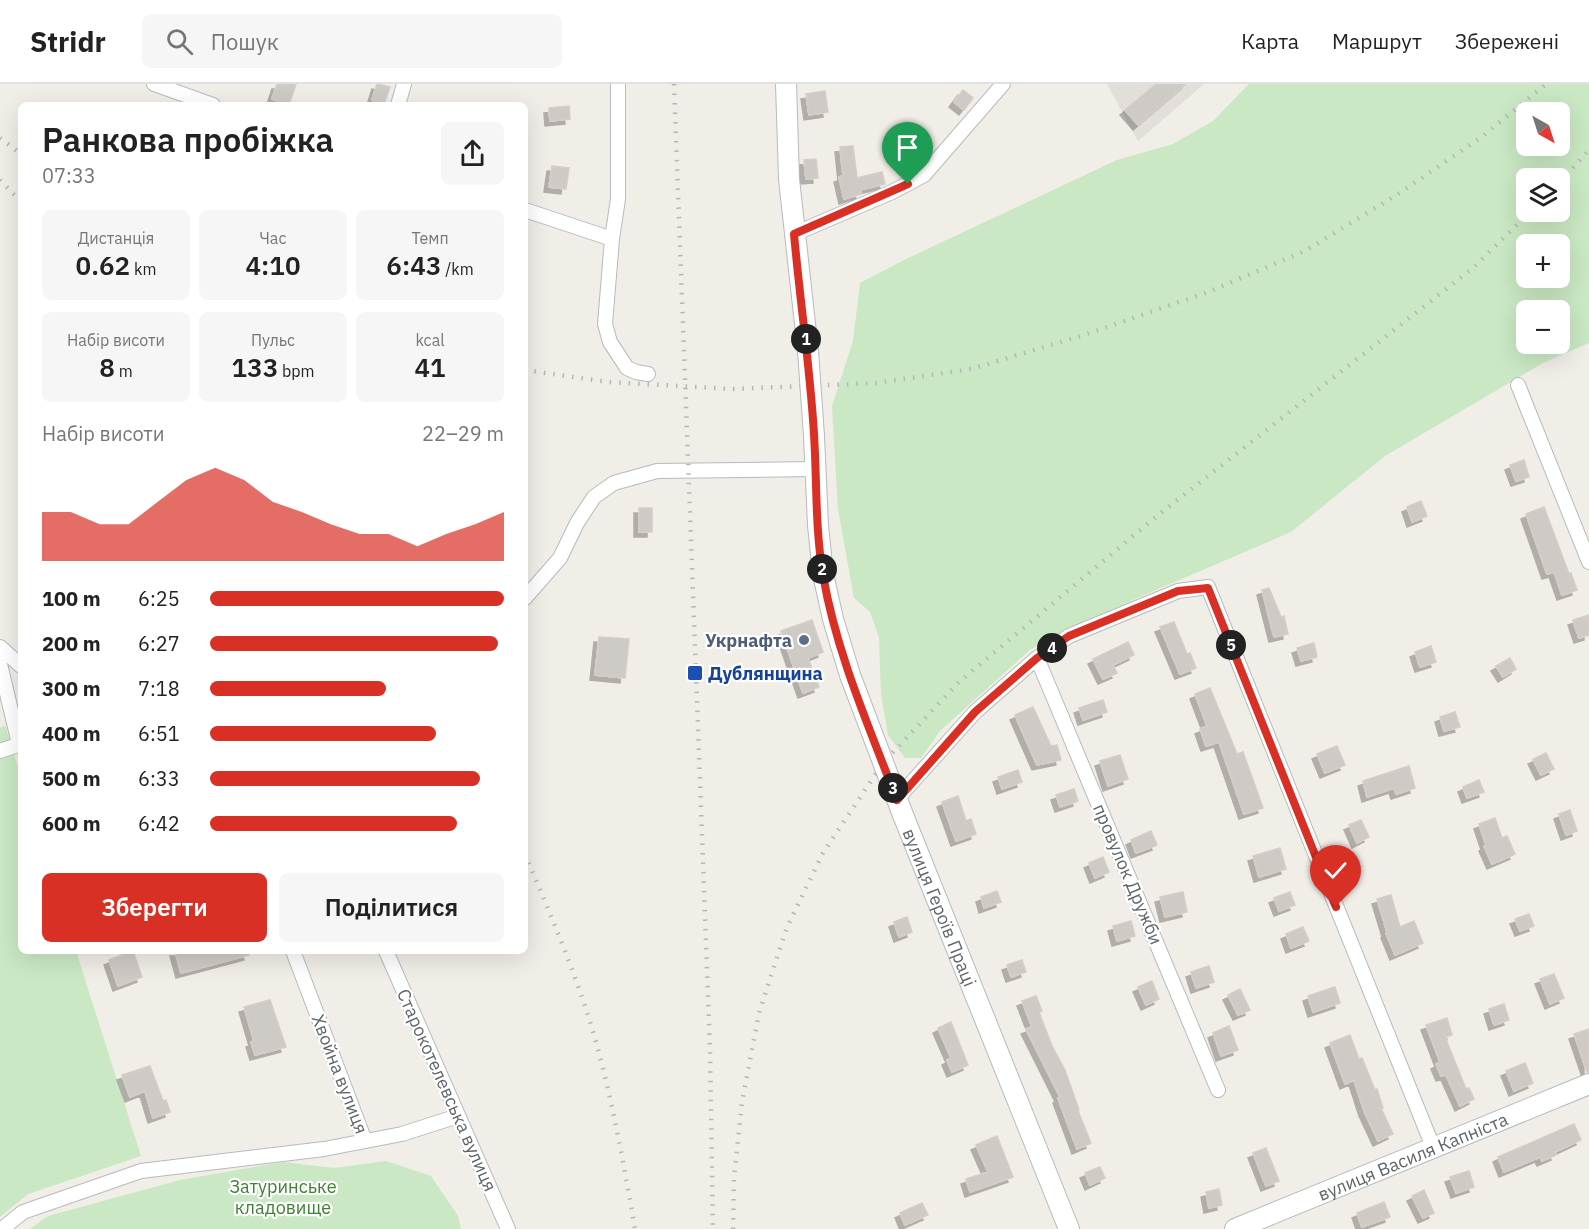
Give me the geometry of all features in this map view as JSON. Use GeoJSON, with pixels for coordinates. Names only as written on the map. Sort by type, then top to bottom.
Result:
{"type":"FeatureCollection","features":[{"type":"Feature","properties":{"kind":"main road","name":"вулиця Героїв Праці"},"geometry":{"type":"LineString","coordinates":[[786,84],[789,179],[808,351],[823,574],[833,619],[850,675],[897,800],[1069,1229]]}},
{"type":"Feature","properties":{"kind":"main road","name":"вулиця Василя Капніста"},"geometry":{"type":"LineString","coordinates":[[1235,1229],[1589,1084]]}},
{"type":"Feature","properties":{"kind":"street"},"geometry":{"type":"LineString","coordinates":[[154,84],[205,102]]}},
{"type":"Feature","properties":{"kind":"street"},"geometry":{"type":"LineString","coordinates":[[400,102],[404,84]]}},
{"type":"Feature","properties":{"kind":"street"},"geometry":{"type":"LineString","coordinates":[[618,84],[618,199],[612,239],[605,324],[610,342],[627,368],[648,374]]}},
{"type":"Feature","properties":{"kind":"street"},"geometry":{"type":"LineString","coordinates":[[794,234],[892,192],[924,175],[1003,84]]}},
{"type":"Feature","properties":{"kind":"street"},"geometry":{"type":"LineString","coordinates":[[528,211],[612,239]]}},
{"type":"Feature","properties":{"kind":"street"},"geometry":{"type":"LineString","coordinates":[[1518,385],[1589,562]]}},
{"type":"Feature","properties":{"kind":"street"},"geometry":{"type":"LineString","coordinates":[[528,595],[560,558],[577,523],[594,497],[614,483],[657,471],[815,469]]}},
{"type":"Feature","properties":{"kind":"street"},"geometry":{"type":"LineString","coordinates":[[897,800],[975,712],[1037,658],[1069,636],[1178,591],[1208,588],[1433,1147]]}},
{"type":"Feature","properties":{"kind":"street"},"geometry":{"type":"LineString","coordinates":[[0,647],[18,663]]}},
{"type":"Feature","properties":{"kind":"street","name":"провулок Дружби"},"geometry":{"type":"LineString","coordinates":[[1037,658],[1218,1090]]}},
{"type":"Feature","properties":{"kind":"street"},"geometry":{"type":"LineString","coordinates":[[0,664],[18,736]]}},
{"type":"Feature","properties":{"kind":"street"},"geometry":{"type":"LineString","coordinates":[[0,751],[18,745]]}},
{"type":"Feature","properties":{"kind":"street","name":"Хвойна вулиця"},"geometry":{"type":"LineString","coordinates":[[294,954],[365,1141],[402,1134],[458,1116]]}},
{"type":"Feature","properties":{"kind":"street","name":"Старокотелевська вулиця"},"geometry":{"type":"LineString","coordinates":[[387,954],[508,1229]]}},
{"type":"Feature","properties":{"kind":"street"},"geometry":{"type":"LineString","coordinates":[[2,1229],[23,1212],[141,1171],[324,1149],[365,1141]]}},
{"type":"Feature","properties":{"kind":"shaded area"},"geometry":{"type":"Polygon","coordinates":[[[1107,84],[1204,84],[1138,141],[1107,84]]]}},
{"type":"Feature","properties":{"kind":"green space"},"geometry":{"type":"Polygon","coordinates":[[[1249,84],[1589,84],[1589,343],[1570,351],[1570,300],[1516,300],[1516,354],[1564,354],[1543,363],[1385,456],[1291,532],[1135,599],[1031,649],[941,730],[921,758],[905,758],[888,735],[881,694],[879,637],[870,612],[854,598],[838,509],[832,406],[853,341],[860,283],[1117,160],[1173,144],[1213,121],[1249,84]]]}},
{"type":"Feature","properties":{"kind":"green space"},"geometry":{"type":"Polygon","coordinates":[[[5,726],[18,767],[18,954],[77,954],[141,1156],[28,1194],[0,1217],[0,728],[5,726]]]}},
{"type":"Feature","properties":{"kind":"green space","name":"Затуринське кладовище"},"geometry":{"type":"Polygon","coordinates":[[[386,1161],[431,1176],[458,1216],[461,1229],[30,1229],[48,1216],[180,1180],[283,1162],[334,1168],[386,1161]]]}},
{"type":"Feature","properties":{"kind":"building"},"geometry":{"type":"Polygon","coordinates":[[[277,84],[296,84],[290,102],[272,99],[277,84]]]}},
{"type":"Feature","properties":{"kind":"building"},"geometry":{"type":"Polygon","coordinates":[[[377,84],[390,87],[385,102],[372,100],[377,84]]]}},
{"type":"Feature","properties":{"kind":"building"},"geometry":{"type":"Polygon","coordinates":[[[1156,84],[1186,84],[1138,125],[1125,110],[1156,84]]]}},
{"type":"Feature","properties":{"kind":"building"},"geometry":{"type":"Polygon","coordinates":[[[963,90],[973,98],[964,110],[954,102],[963,90]]]}},
{"type":"Feature","properties":{"kind":"building"},"geometry":{"type":"Polygon","coordinates":[[[825,91],[828,112],[809,115],[806,94],[825,91]]]}},
{"type":"Feature","properties":{"kind":"building"},"geometry":{"type":"Polygon","coordinates":[[[569,106],[570,119],[550,121],[549,108],[569,106]]]}},
{"type":"Feature","properties":{"kind":"building"},"geometry":{"type":"Polygon","coordinates":[[[853,146],[857,178],[882,172],[885,184],[860,190],[861,194],[844,199],[839,177],[843,176],[840,147],[853,146]]]}},
{"type":"Feature","properties":{"kind":"building"},"geometry":{"type":"Polygon","coordinates":[[[816,159],[818,178],[806,179],[804,160],[816,159]]]}},
{"type":"Feature","properties":{"kind":"building"},"geometry":{"type":"Polygon","coordinates":[[[552,166],[569,168],[566,189],[549,187],[552,166]]]}},
{"type":"Feature","properties":{"kind":"building"},"geometry":{"type":"Polygon","coordinates":[[[1524,460],[1529,477],[1516,481],[1510,465],[1524,460]]]}},
{"type":"Feature","properties":{"kind":"building"},"geometry":{"type":"Polygon","coordinates":[[[1421,501],[1427,516],[1412,522],[1407,507],[1421,501]]]}},
{"type":"Feature","properties":{"kind":"building"},"geometry":{"type":"Polygon","coordinates":[[[1544,507],[1577,590],[1562,595],[1554,572],[1547,574],[1526,514],[1544,507]]]}},
{"type":"Feature","properties":{"kind":"building"},"geometry":{"type":"Polygon","coordinates":[[[639,508],[652,508],[652,532],[639,532],[639,508]]]}},
{"type":"Feature","properties":{"kind":"building"},"geometry":{"type":"Polygon","coordinates":[[[1269,588],[1281,617],[1284,616],[1288,634],[1274,637],[1262,590],[1269,588]]]}},
{"type":"Feature","properties":{"kind":"building"},"geometry":{"type":"Polygon","coordinates":[[[1589,615],[1589,635],[1579,638],[1573,620],[1589,615]]]}},
{"type":"Feature","properties":{"kind":"building"},"geometry":{"type":"Polygon","coordinates":[[[812,620],[823,652],[808,658],[819,687],[803,693],[781,631],[812,620]]]}},
{"type":"Feature","properties":{"kind":"building"},"geometry":{"type":"Polygon","coordinates":[[[1174,622],[1187,654],[1190,653],[1196,668],[1180,674],[1160,627],[1174,622]]]}},
{"type":"Feature","properties":{"kind":"building"},"geometry":{"type":"Polygon","coordinates":[[[599,637],[629,639],[625,678],[595,675],[599,637]]]}},
{"type":"Feature","properties":{"kind":"building"},"geometry":{"type":"Polygon","coordinates":[[[1128,642],[1134,655],[1113,665],[1117,673],[1103,679],[1093,659],[1128,642]]]}},
{"type":"Feature","properties":{"kind":"building"},"geometry":{"type":"Polygon","coordinates":[[[1314,643],[1317,657],[1301,661],[1297,648],[1314,643]]]}},
{"type":"Feature","properties":{"kind":"building"},"geometry":{"type":"Polygon","coordinates":[[[1431,646],[1436,662],[1420,667],[1415,652],[1431,646]]]}},
{"type":"Feature","properties":{"kind":"building"},"geometry":{"type":"Polygon","coordinates":[[[1510,658],[1516,669],[1503,677],[1496,666],[1510,658]]]}},
{"type":"Feature","properties":{"kind":"building"},"geometry":{"type":"Polygon","coordinates":[[[1210,688],[1237,754],[1243,752],[1263,808],[1244,814],[1219,742],[1206,746],[1200,729],[1207,726],[1195,694],[1210,688]]]}},
{"type":"Feature","properties":{"kind":"building"},"geometry":{"type":"Polygon","coordinates":[[[1103,700],[1107,712],[1083,720],[1079,708],[1103,700]]]}},
{"type":"Feature","properties":{"kind":"building"},"geometry":{"type":"Polygon","coordinates":[[[1033,707],[1051,746],[1057,745],[1061,760],[1037,765],[1015,715],[1033,707]]]}},
{"type":"Feature","properties":{"kind":"building"},"geometry":{"type":"Polygon","coordinates":[[[1455,712],[1460,727],[1444,731],[1440,717],[1455,712]]]}},
{"type":"Feature","properties":{"kind":"building"},"geometry":{"type":"Polygon","coordinates":[[[1337,746],[1345,765],[1325,773],[1317,754],[1337,746]]]}},
{"type":"Feature","properties":{"kind":"building"},"geometry":{"type":"Polygon","coordinates":[[[1546,753],[1554,769],[1541,775],[1533,759],[1546,753]]]}},
{"type":"Feature","properties":{"kind":"building"},"geometry":{"type":"Polygon","coordinates":[[[1120,755],[1128,779],[1108,786],[1100,761],[1120,755]]]}},
{"type":"Feature","properties":{"kind":"building"},"geometry":{"type":"Polygon","coordinates":[[[1409,766],[1415,788],[1396,794],[1394,788],[1367,797],[1363,781],[1409,766]]]}},
{"type":"Feature","properties":{"kind":"building"},"geometry":{"type":"Polygon","coordinates":[[[1018,770],[1022,782],[1002,789],[998,777],[1018,770]]]}},
{"type":"Feature","properties":{"kind":"building"},"geometry":{"type":"Polygon","coordinates":[[[1479,780],[1484,792],[1467,798],[1463,787],[1479,780]]]}},
{"type":"Feature","properties":{"kind":"building"},"geometry":{"type":"Polygon","coordinates":[[[1074,789],[1078,801],[1060,807],[1056,795],[1074,789]]]}},
{"type":"Feature","properties":{"kind":"building"},"geometry":{"type":"Polygon","coordinates":[[[958,796],[966,821],[971,819],[976,834],[956,841],[942,802],[958,796]]]}},
{"type":"Feature","properties":{"kind":"building"},"geometry":{"type":"Polygon","coordinates":[[[1570,810],[1577,831],[1566,835],[1559,814],[1570,810]]]}},
{"type":"Feature","properties":{"kind":"building"},"geometry":{"type":"Polygon","coordinates":[[[1495,818],[1502,838],[1507,836],[1515,854],[1492,864],[1484,846],[1486,845],[1479,824],[1495,818]]]}},
{"type":"Feature","properties":{"kind":"building"},"geometry":{"type":"Polygon","coordinates":[[[1361,820],[1369,837],[1357,843],[1349,825],[1361,820]]]}},
{"type":"Feature","properties":{"kind":"building"},"geometry":{"type":"Polygon","coordinates":[[[1151,831],[1157,845],[1136,853],[1131,840],[1151,831]]]}},
{"type":"Feature","properties":{"kind":"building"},"geometry":{"type":"Polygon","coordinates":[[[1280,848],[1286,869],[1259,877],[1253,856],[1280,848]]]}},
{"type":"Feature","properties":{"kind":"building"},"geometry":{"type":"Polygon","coordinates":[[[1103,857],[1109,872],[1095,878],[1089,863],[1103,857]]]}},
{"type":"Feature","properties":{"kind":"building"},"geometry":{"type":"Polygon","coordinates":[[[997,891],[1001,902],[984,908],[981,897],[997,891]]]}},
{"type":"Feature","properties":{"kind":"building"},"geometry":{"type":"Polygon","coordinates":[[[1183,892],[1187,912],[1165,917],[1160,897],[1183,892]]]}},
{"type":"Feature","properties":{"kind":"building"},"geometry":{"type":"Polygon","coordinates":[[[1290,892],[1295,905],[1279,911],[1274,898],[1290,892]]]}},
{"type":"Feature","properties":{"kind":"building"},"geometry":{"type":"Polygon","coordinates":[[[1391,895],[1400,927],[1414,921],[1423,943],[1395,955],[1386,933],[1377,899],[1391,895]]]}},
{"type":"Feature","properties":{"kind":"building"},"geometry":{"type":"Polygon","coordinates":[[[1529,914],[1534,926],[1520,931],[1515,919],[1529,914]]]}},
{"type":"Feature","properties":{"kind":"building"},"geometry":{"type":"Polygon","coordinates":[[[907,917],[912,932],[899,937],[894,922],[907,917]]]}},
{"type":"Feature","properties":{"kind":"building"},"geometry":{"type":"Polygon","coordinates":[[[1131,921],[1135,936],[1117,941],[1113,926],[1131,921]]]}},
{"type":"Feature","properties":{"kind":"building"},"geometry":{"type":"Polygon","coordinates":[[[1303,927],[1309,941],[1291,948],[1286,934],[1303,927]]]}},
{"type":"Feature","properties":{"kind":"building"},"geometry":{"type":"Polygon","coordinates":[[[125,954],[134,954],[142,977],[118,986],[109,960],[125,954]]]}},
{"type":"Feature","properties":{"kind":"building"},"geometry":{"type":"Polygon","coordinates":[[[176,954],[249,954],[249,955],[181,973],[176,954]]]}},
{"type":"Feature","properties":{"kind":"building"},"geometry":{"type":"Polygon","coordinates":[[[1022,960],[1026,972],[1011,977],[1007,965],[1022,960]]]}},
{"type":"Feature","properties":{"kind":"building"},"geometry":{"type":"Polygon","coordinates":[[[1209,966],[1214,982],[1196,988],[1191,972],[1209,966]]]}},
{"type":"Feature","properties":{"kind":"building"},"geometry":{"type":"Polygon","coordinates":[[[1554,974],[1564,998],[1550,1004],[1540,979],[1554,974]]]}},
{"type":"Feature","properties":{"kind":"building"},"geometry":{"type":"Polygon","coordinates":[[[1152,981],[1159,999],[1146,1005],[1138,987],[1152,981]]]}},
{"type":"Feature","properties":{"kind":"building"},"geometry":{"type":"Polygon","coordinates":[[[1335,987],[1340,1003],[1313,1012],[1308,996],[1335,987]]]}},
{"type":"Feature","properties":{"kind":"building"},"geometry":{"type":"Polygon","coordinates":[[[1240,989],[1250,1010],[1238,1015],[1228,995],[1240,989]]]}},
{"type":"Feature","properties":{"kind":"building"},"geometry":{"type":"Polygon","coordinates":[[[1036,996],[1042,1011],[1039,1012],[1052,1046],[1065,1070],[1091,1143],[1077,1149],[1058,1098],[1060,1097],[1026,1029],[1032,1027],[1022,1001],[1036,996]]]}},
{"type":"Feature","properties":{"kind":"building"},"geometry":{"type":"Polygon","coordinates":[[[270,1000],[286,1047],[255,1055],[251,1042],[254,1041],[244,1007],[270,1000]]]}},
{"type":"Feature","properties":{"kind":"building"},"geometry":{"type":"Polygon","coordinates":[[[1504,1004],[1509,1020],[1494,1025],[1489,1009],[1504,1004]]]}},
{"type":"Feature","properties":{"kind":"building"},"geometry":{"type":"Polygon","coordinates":[[[1447,1018],[1452,1035],[1445,1037],[1466,1089],[1469,1088],[1474,1099],[1460,1106],[1446,1075],[1441,1076],[1436,1064],[1440,1062],[1426,1025],[1447,1018]]]}},
{"type":"Feature","properties":{"kind":"building"},"geometry":{"type":"Polygon","coordinates":[[[951,1022],[968,1065],[952,1072],[947,1060],[951,1058],[938,1028],[951,1022]]]}},
{"type":"Feature","properties":{"kind":"building"},"geometry":{"type":"Polygon","coordinates":[[[1229,1026],[1238,1050],[1221,1056],[1213,1033],[1229,1026]]]}},
{"type":"Feature","properties":{"kind":"building"},"geometry":{"type":"Polygon","coordinates":[[[1589,1029],[1589,1072],[1587,1072],[1574,1034],[1589,1029]]]}},
{"type":"Feature","properties":{"kind":"building"},"geometry":{"type":"Polygon","coordinates":[[[1350,1035],[1359,1059],[1362,1058],[1375,1090],[1377,1089],[1383,1108],[1381,1108],[1393,1134],[1378,1141],[1364,1111],[1354,1080],[1345,1084],[1330,1043],[1350,1035]]]}},
{"type":"Feature","properties":{"kind":"building"},"geometry":{"type":"Polygon","coordinates":[[[1525,1063],[1533,1083],[1514,1091],[1506,1071],[1525,1063]]]}},
{"type":"Feature","properties":{"kind":"building"},"geometry":{"type":"Polygon","coordinates":[[[150,1066],[163,1101],[166,1100],[170,1112],[153,1118],[145,1091],[130,1097],[122,1075],[150,1066]]]}},
{"type":"Feature","properties":{"kind":"building"},"geometry":{"type":"Polygon","coordinates":[[[1574,1124],[1581,1140],[1542,1161],[1540,1157],[1504,1172],[1498,1157],[1574,1124]]]}},
{"type":"Feature","properties":{"kind":"building"},"geometry":{"type":"Polygon","coordinates":[[[997,1136],[1013,1177],[970,1192],[966,1179],[988,1172],[976,1145],[997,1136]]]}},
{"type":"Feature","properties":{"kind":"building"},"geometry":{"type":"Polygon","coordinates":[[[1266,1148],[1279,1181],[1266,1186],[1253,1153],[1266,1148]]]}},
{"type":"Feature","properties":{"kind":"building"},"geometry":{"type":"Polygon","coordinates":[[[1100,1167],[1105,1178],[1090,1185],[1085,1173],[1100,1167]]]}},
{"type":"Feature","properties":{"kind":"building"},"geometry":{"type":"Polygon","coordinates":[[[1469,1171],[1474,1187],[1456,1193],[1450,1177],[1469,1171]]]}},
{"type":"Feature","properties":{"kind":"building"},"geometry":{"type":"Polygon","coordinates":[[[1219,1189],[1222,1205],[1209,1208],[1206,1192],[1219,1189]]]}},
{"type":"Feature","properties":{"kind":"building"},"geometry":{"type":"Polygon","coordinates":[[[1424,1190],[1434,1213],[1423,1218],[1412,1196],[1424,1190]]]}},
{"type":"Feature","properties":{"kind":"building"},"geometry":{"type":"Polygon","coordinates":[[[1384,1202],[1390,1217],[1362,1227],[1357,1213],[1384,1202]]]}},
{"type":"Feature","properties":{"kind":"building"},"geometry":{"type":"Polygon","coordinates":[[[922,1203],[928,1215],[905,1225],[900,1213],[922,1203]]]}},
{"type":"Feature","properties":{"kind":"railway"},"geometry":{"type":"LineString","coordinates":[[674,84],[710,1049],[713,1229]]}},
{"type":"Feature","properties":{"kind":"railway"},"geometry":{"type":"LineString","coordinates":[[528,370],[608,382],[733,389],[877,383],[971,369],[1081,336],[1208,292],[1305,251],[1398,194],[1483,136],[1546,84]]}},
{"type":"Feature","properties":{"kind":"railway"},"geometry":{"type":"LineString","coordinates":[[0,138],[18,152]]}},
{"type":"Feature","properties":{"kind":"railway"},"geometry":{"type":"LineString","coordinates":[[1570,171],[1589,150]]}},
{"type":"Feature","properties":{"kind":"railway"},"geometry":{"type":"LineString","coordinates":[[0,180],[18,199]]}},
{"type":"Feature","properties":{"kind":"railway"},"geometry":{"type":"LineString","coordinates":[[733,1229],[734,1178],[742,1102],[759,1013],[787,927],[823,853],[883,763],[959,682],[1157,516],[1473,268],[1520,222]]}},
{"type":"Feature","properties":{"kind":"railway"},"geometry":{"type":"LineString","coordinates":[[528,861],[572,971],[596,1042],[613,1111],[635,1229]]}},
{"type":"Feature","properties":{"kind":"place","name":"Укрнафта"},"geometry":{"type":"Point","coordinates":[804,640]}},
{"type":"Feature","properties":{"kind":"place","name":"Дублянщина"},"geometry":{"type":"Point","coordinates":[695,673]}},
{"type":"Feature","properties":{"kind":"route"},"geometry":{"type":"LineString","coordinates":[[908,184],[794,234],[808,351],[823,574],[833,619],[850,675],[897,800],[975,712],[1037,658],[1069,636],[1178,591],[1208,588],[1336,907]]}}]}
